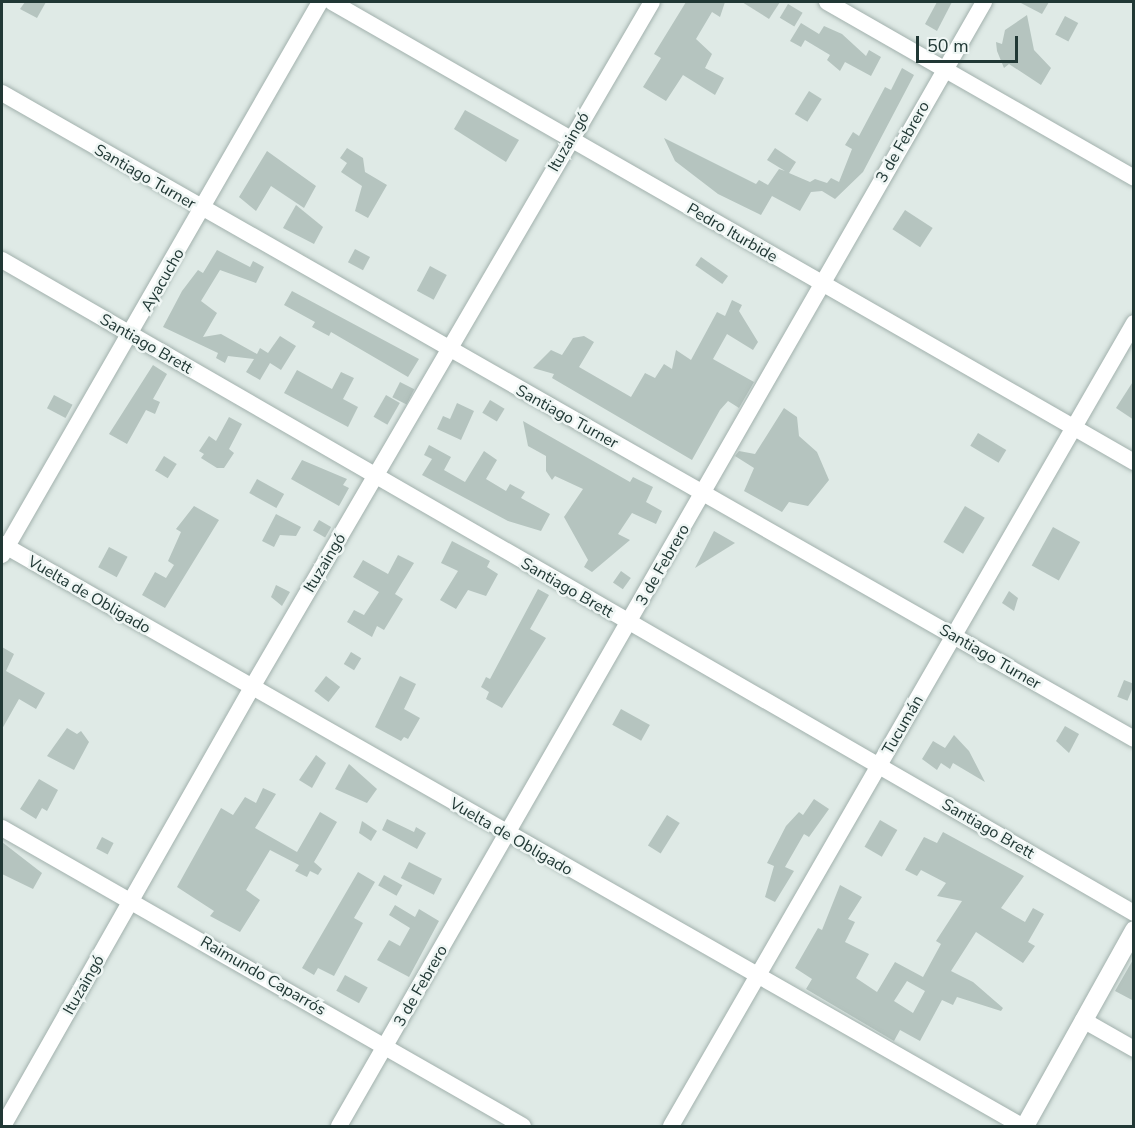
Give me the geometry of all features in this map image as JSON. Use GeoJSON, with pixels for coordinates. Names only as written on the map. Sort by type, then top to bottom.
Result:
{"type":"FeatureCollection","features":[{"type":"Feature","properties":{"kind":"main road"},"geometry":{"type":"LineString","coordinates":[[1023,1126],[1134,930]]}},
{"type":"Feature","properties":{"kind":"street","name":"Ayacucho"},"geometry":{"type":"LineString","coordinates":[[3,549],[132,335],[320,2]]}},
{"type":"Feature","properties":{"kind":"street","name":"Pedro Iturbide"},"geometry":{"type":"LineString","coordinates":[[332,2],[1134,462]]}},
{"type":"Feature","properties":{"kind":"street","name":"Ituzaingó"},"geometry":{"type":"LineString","coordinates":[[8,1122],[251,688],[450,351],[570,138],[652,2]]}},
{"type":"Feature","properties":{"kind":"street"},"geometry":{"type":"LineString","coordinates":[[827,2],[1134,178]]}},
{"type":"Feature","properties":{"kind":"street","name":"3 de Febrero"},"geometry":{"type":"LineString","coordinates":[[339,1126],[984,2]]}},
{"type":"Feature","properties":{"kind":"street","name":"Santiago Turner"},"geometry":{"type":"LineString","coordinates":[[2,93],[202,211],[704,493],[1134,739]]}},
{"type":"Feature","properties":{"kind":"street","name":"Santiago Brett"},"geometry":{"type":"LineString","coordinates":[[2,260],[629,624],[1134,913]]}},
{"type":"Feature","properties":{"kind":"street","name":"Tucumán"},"geometry":{"type":"LineString","coordinates":[[671,1126],[1134,323]]}},
{"type":"Feature","properties":{"kind":"street","name":"Vuelta de Obligado"},"geometry":{"type":"LineString","coordinates":[[3,549],[1023,1126]]}},
{"type":"Feature","properties":{"kind":"street","name":"Raimundo Caparrós"},"geometry":{"type":"LineString","coordinates":[[2,828],[523,1126]]}},
{"type":"Feature","properties":{"kind":"street"},"geometry":{"type":"LineString","coordinates":[[1083,1020],[1134,1049]]}},
{"type":"Feature","properties":{"kind":"building"},"geometry":{"type":"Polygon","coordinates":[[[25,2],[46,2],[37,18],[20,9],[25,2]]]}},
{"type":"Feature","properties":{"kind":"building"},"geometry":{"type":"Polygon","coordinates":[[[686,2],[725,2],[720,17],[712,12],[696,39],[712,54],[705,68],[724,78],[715,95],[683,75],[666,101],[643,87],[661,58],[654,54],[686,2]]]}},
{"type":"Feature","properties":{"kind":"building"},"geometry":{"type":"Polygon","coordinates":[[[742,2],[780,2],[769,19],[742,2]]]}},
{"type":"Feature","properties":{"kind":"building"},"geometry":{"type":"Polygon","coordinates":[[[937,2],[952,2],[937,31],[925,24],[937,2]]]}},
{"type":"Feature","properties":{"kind":"building"},"geometry":{"type":"Polygon","coordinates":[[[1019,2],[1049,2],[1042,14],[1019,2]]]}},
{"type":"Feature","properties":{"kind":"building"},"geometry":{"type":"Polygon","coordinates":[[[788,4],[803,13],[794,26],[780,18],[788,4]]]}},
{"type":"Feature","properties":{"kind":"building"},"geometry":{"type":"Polygon","coordinates":[[[1027,15],[1034,50],[1051,68],[1041,85],[1009,64],[1004,68],[997,51],[996,42],[1002,44],[1005,30],[1027,15]]]}},
{"type":"Feature","properties":{"kind":"building"},"geometry":{"type":"Polygon","coordinates":[[[1065,16],[1078,23],[1068,42],[1055,35],[1065,16]]]}},
{"type":"Feature","properties":{"kind":"building"},"geometry":{"type":"Polygon","coordinates":[[[801,23],[819,34],[824,26],[842,34],[866,56],[869,50],[881,57],[871,76],[845,62],[840,71],[827,60],[830,55],[805,40],[801,47],[790,41],[801,23]]]}},
{"type":"Feature","properties":{"kind":"building"},"geometry":{"type":"Polygon","coordinates":[[[902,68],[914,75],[863,172],[835,199],[822,191],[811,192],[800,211],[772,196],[761,215],[718,194],[675,161],[664,138],[756,184],[759,180],[768,185],[779,169],[785,171],[767,160],[775,148],[796,162],[789,173],[810,182],[815,179],[827,183],[831,178],[839,182],[852,149],[845,145],[853,132],[859,136],[885,87],[891,90],[902,68]]]}},
{"type":"Feature","properties":{"kind":"building"},"geometry":{"type":"Polygon","coordinates":[[[809,91],[822,99],[807,122],[795,114],[809,91]]]}},
{"type":"Feature","properties":{"kind":"building"},"geometry":{"type":"Polygon","coordinates":[[[465,110],[519,140],[506,162],[454,129],[465,110]]]}},
{"type":"Feature","properties":{"kind":"building"},"geometry":{"type":"Polygon","coordinates":[[[347,148],[363,158],[365,172],[387,185],[368,218],[355,211],[362,186],[341,172],[347,163],[340,158],[347,148]]]}},
{"type":"Feature","properties":{"kind":"building"},"geometry":{"type":"Polygon","coordinates":[[[267,151],[316,186],[304,208],[271,186],[256,211],[239,197],[267,151]]]}},
{"type":"Feature","properties":{"kind":"building"},"geometry":{"type":"Polygon","coordinates":[[[296,205],[323,227],[314,244],[283,228],[296,205]]]}},
{"type":"Feature","properties":{"kind":"building"},"geometry":{"type":"Polygon","coordinates":[[[905,210],[933,228],[920,247],[892,229],[905,210]]]}},
{"type":"Feature","properties":{"kind":"building"},"geometry":{"type":"Polygon","coordinates":[[[355,249],[370,257],[363,270],[348,262],[355,249]]]}},
{"type":"Feature","properties":{"kind":"building"},"geometry":{"type":"Polygon","coordinates":[[[217,250],[250,267],[253,261],[264,267],[256,283],[220,270],[201,301],[217,313],[203,337],[221,334],[257,354],[260,348],[268,353],[280,336],[296,346],[281,370],[270,363],[260,380],[246,372],[254,359],[228,356],[225,363],[216,358],[218,353],[163,327],[182,291],[198,270],[203,273],[217,250]]]}},
{"type":"Feature","properties":{"kind":"building"},"geometry":{"type":"Polygon","coordinates":[[[701,257],[728,276],[722,284],[695,265],[701,257]]]}},
{"type":"Feature","properties":{"kind":"building"},"geometry":{"type":"Polygon","coordinates":[[[430,266],[447,275],[434,300],[417,291],[430,266]]]}},
{"type":"Feature","properties":{"kind":"building"},"geometry":{"type":"Polygon","coordinates":[[[292,291],[419,359],[408,377],[331,332],[329,336],[312,327],[315,322],[284,305],[292,291]]]}},
{"type":"Feature","properties":{"kind":"building"},"geometry":{"type":"Polygon","coordinates":[[[732,300],[742,305],[739,311],[758,342],[753,350],[727,334],[713,359],[754,382],[739,408],[728,401],[720,410],[692,460],[552,378],[554,374],[533,368],[551,350],[562,355],[573,338],[584,336],[594,342],[579,367],[631,397],[645,373],[655,378],[664,364],[672,369],[676,350],[691,360],[717,312],[725,316],[732,300]]]}},
{"type":"Feature","properties":{"kind":"building"},"geometry":{"type":"Polygon","coordinates":[[[153,365],[167,374],[153,399],[160,402],[155,414],[146,410],[127,444],[109,434],[153,365]]]}},
{"type":"Feature","properties":{"kind":"building"},"geometry":{"type":"Polygon","coordinates":[[[297,370],[332,389],[341,372],[354,378],[343,399],[358,407],[348,427],[284,393],[297,370]]]}},
{"type":"Feature","properties":{"kind":"building"},"geometry":{"type":"Polygon","coordinates":[[[1134,380],[1134,420],[1116,408],[1134,380]]]}},
{"type":"Feature","properties":{"kind":"building"},"geometry":{"type":"Polygon","coordinates":[[[400,382],[414,389],[407,404],[392,397],[400,382]]]}},
{"type":"Feature","properties":{"kind":"building"},"geometry":{"type":"Polygon","coordinates":[[[54,395],[73,405],[65,418],[47,408],[54,395]]]}},
{"type":"Feature","properties":{"kind":"building"},"geometry":{"type":"Polygon","coordinates":[[[386,395],[400,403],[387,425],[374,417],[386,395]]]}},
{"type":"Feature","properties":{"kind":"building"},"geometry":{"type":"Polygon","coordinates":[[[490,400],[505,409],[497,422],[482,413],[490,400]]]}},
{"type":"Feature","properties":{"kind":"building"},"geometry":{"type":"Polygon","coordinates":[[[457,403],[474,411],[461,440],[437,429],[443,416],[450,419],[457,403]]]}},
{"type":"Feature","properties":{"kind":"building"},"geometry":{"type":"Polygon","coordinates":[[[784,408],[797,417],[799,436],[817,452],[829,480],[808,506],[789,502],[782,512],[744,491],[754,468],[735,456],[739,451],[755,454],[784,408]]]}},
{"type":"Feature","properties":{"kind":"building"},"geometry":{"type":"Polygon","coordinates":[[[229,417],[242,424],[229,449],[234,453],[224,468],[217,468],[201,458],[204,454],[199,451],[209,436],[216,441],[229,417]]]}},
{"type":"Feature","properties":{"kind":"building"},"geometry":{"type":"Polygon","coordinates":[[[523,421],[630,482],[633,477],[653,487],[646,502],[662,511],[656,524],[632,513],[618,534],[630,540],[592,572],[584,567],[588,560],[564,517],[583,489],[555,476],[552,480],[546,471],[546,456],[528,446],[523,421]]]}},
{"type":"Feature","properties":{"kind":"building"},"geometry":{"type":"Polygon","coordinates":[[[978,433],[1006,450],[999,463],[970,446],[978,433]]]}},
{"type":"Feature","properties":{"kind":"building"},"geometry":{"type":"Polygon","coordinates":[[[429,445],[451,457],[444,470],[465,482],[484,451],[497,460],[486,479],[506,491],[510,484],[525,492],[521,498],[550,514],[541,531],[508,521],[422,475],[432,459],[424,455],[429,445]]]}},
{"type":"Feature","properties":{"kind":"building"},"geometry":{"type":"Polygon","coordinates":[[[164,456],[177,464],[168,478],[155,470],[164,456]]]}},
{"type":"Feature","properties":{"kind":"building"},"geometry":{"type":"Polygon","coordinates":[[[302,460],[347,479],[343,485],[349,488],[339,506],[291,479],[302,460]]]}},
{"type":"Feature","properties":{"kind":"building"},"geometry":{"type":"Polygon","coordinates":[[[257,479],[284,494],[276,508],[249,493],[257,479]]]}},
{"type":"Feature","properties":{"kind":"building"},"geometry":{"type":"Polygon","coordinates":[[[194,506],[219,520],[165,608],[142,595],[155,572],[166,578],[174,565],[168,561],[181,532],[176,529],[194,506]]]}},
{"type":"Feature","properties":{"kind":"building"},"geometry":{"type":"Polygon","coordinates":[[[965,506],[985,518],[963,554],[943,542],[965,506]]]}},
{"type":"Feature","properties":{"kind":"building"},"geometry":{"type":"Polygon","coordinates":[[[276,514],[301,527],[296,536],[280,535],[274,547],[262,541],[276,514]]]}},
{"type":"Feature","properties":{"kind":"building"},"geometry":{"type":"Polygon","coordinates":[[[319,520],[331,527],[325,537],[313,530],[319,520]]]}},
{"type":"Feature","properties":{"kind":"building"},"geometry":{"type":"Polygon","coordinates":[[[1053,527],[1080,542],[1059,581],[1032,565],[1053,527]]]}},
{"type":"Feature","properties":{"kind":"building"},"geometry":{"type":"Polygon","coordinates":[[[714,531],[735,543],[695,568],[714,531]]]}},
{"type":"Feature","properties":{"kind":"building"},"geometry":{"type":"Polygon","coordinates":[[[452,541],[490,561],[487,567],[498,574],[486,596],[468,590],[456,609],[440,600],[458,571],[441,563],[452,541]]]}},
{"type":"Feature","properties":{"kind":"building"},"geometry":{"type":"Polygon","coordinates":[[[109,547],[128,557],[117,577],[98,567],[109,547]]]}},
{"type":"Feature","properties":{"kind":"building"},"geometry":{"type":"Polygon","coordinates":[[[398,555],[414,563],[395,594],[403,599],[384,630],[377,626],[372,637],[347,622],[354,610],[364,615],[379,592],[353,577],[363,560],[388,574],[398,555]]]}},
{"type":"Feature","properties":{"kind":"building"},"geometry":{"type":"Polygon","coordinates":[[[621,571],[631,578],[623,589],[613,582],[621,571]]]}},
{"type":"Feature","properties":{"kind":"building"},"geometry":{"type":"Polygon","coordinates":[[[276,585],[290,592],[282,606],[271,597],[276,585]]]}},
{"type":"Feature","properties":{"kind":"building"},"geometry":{"type":"Polygon","coordinates":[[[538,589],[549,595],[530,629],[546,638],[502,708],[486,699],[489,692],[481,687],[486,677],[490,679],[538,589]]]}},
{"type":"Feature","properties":{"kind":"building"},"geometry":{"type":"Polygon","coordinates":[[[1009,591],[1018,598],[1014,611],[1002,603],[1009,591]]]}},
{"type":"Feature","properties":{"kind":"building"},"geometry":{"type":"Polygon","coordinates":[[[2,647],[14,654],[6,671],[45,693],[36,709],[19,699],[2,729],[2,647]]]}},
{"type":"Feature","properties":{"kind":"building"},"geometry":{"type":"Polygon","coordinates":[[[351,652],[361,658],[354,670],[344,664],[351,652]]]}},
{"type":"Feature","properties":{"kind":"building"},"geometry":{"type":"Polygon","coordinates":[[[326,676],[340,687],[328,702],[314,691],[326,676]]]}},
{"type":"Feature","properties":{"kind":"building"},"geometry":{"type":"Polygon","coordinates":[[[400,676],[416,684],[404,709],[420,718],[408,739],[404,737],[401,741],[375,727],[400,676]]]}},
{"type":"Feature","properties":{"kind":"building"},"geometry":{"type":"Polygon","coordinates":[[[1124,680],[1134,684],[1127,701],[1117,697],[1124,680]]]}},
{"type":"Feature","properties":{"kind":"building"},"geometry":{"type":"Polygon","coordinates":[[[621,709],[650,725],[641,741],[612,725],[621,709]]]}},
{"type":"Feature","properties":{"kind":"building"},"geometry":{"type":"Polygon","coordinates":[[[1065,726],[1079,734],[1069,753],[1056,741],[1065,726]]]}},
{"type":"Feature","properties":{"kind":"building"},"geometry":{"type":"Polygon","coordinates":[[[67,728],[77,734],[81,731],[89,742],[74,770],[47,756],[67,728]]]}},
{"type":"Feature","properties":{"kind":"building"},"geometry":{"type":"Polygon","coordinates":[[[954,735],[969,751],[985,782],[953,763],[950,769],[941,763],[937,770],[922,759],[933,741],[945,748],[954,735]]]}},
{"type":"Feature","properties":{"kind":"building"},"geometry":{"type":"Polygon","coordinates":[[[316,755],[326,763],[312,788],[299,780],[316,755]]]}},
{"type":"Feature","properties":{"kind":"building"},"geometry":{"type":"Polygon","coordinates":[[[349,764],[377,789],[367,803],[335,789],[349,764]]]}},
{"type":"Feature","properties":{"kind":"building"},"geometry":{"type":"Polygon","coordinates":[[[39,779],[58,790],[47,811],[42,808],[36,819],[20,809],[39,779]]]}},
{"type":"Feature","properties":{"kind":"building"},"geometry":{"type":"Polygon","coordinates":[[[263,788],[276,794],[255,828],[297,852],[320,812],[337,822],[314,862],[322,869],[318,875],[310,871],[307,877],[295,871],[299,865],[270,850],[246,890],[260,900],[240,932],[210,916],[214,911],[177,887],[221,808],[233,815],[245,797],[256,803],[263,788]]]}},
{"type":"Feature","properties":{"kind":"building"},"geometry":{"type":"Polygon","coordinates":[[[814,799],[829,809],[809,837],[804,834],[785,867],[794,871],[775,902],[765,897],[774,866],[767,863],[786,826],[799,812],[803,815],[814,799]]]}},
{"type":"Feature","properties":{"kind":"building"},"geometry":{"type":"Polygon","coordinates":[[[667,815],[680,823],[661,853],[648,846],[667,815]]]}},
{"type":"Feature","properties":{"kind":"building"},"geometry":{"type":"Polygon","coordinates":[[[387,819],[414,832],[416,827],[426,833],[417,849],[382,830],[387,819]]]}},
{"type":"Feature","properties":{"kind":"building"},"geometry":{"type":"Polygon","coordinates":[[[880,820],[897,830],[882,857],[864,847],[880,820]]]}},
{"type":"Feature","properties":{"kind":"building"},"geometry":{"type":"Polygon","coordinates":[[[362,821],[377,831],[371,841],[359,833],[362,821]]]}},
{"type":"Feature","properties":{"kind":"building"},"geometry":{"type":"Polygon","coordinates":[[[943,832],[1024,876],[1001,908],[1025,922],[1033,908],[1044,914],[1028,942],[1035,946],[1023,963],[976,932],[951,971],[973,982],[1003,1008],[1001,1011],[957,997],[953,1005],[942,1000],[920,1041],[900,1030],[894,1041],[806,989],[812,979],[795,968],[818,928],[822,930],[840,885],[862,897],[848,919],[855,922],[845,942],[869,954],[856,978],[877,992],[895,962],[923,977],[941,944],[936,941],[962,901],[937,896],[946,883],[921,870],[917,876],[905,870],[924,837],[937,843],[943,832]],[[907,981],[894,1001],[913,1013],[925,991],[907,981]]]}},
{"type":"Feature","properties":{"kind":"building"},"geometry":{"type":"Polygon","coordinates":[[[102,837],[114,843],[108,854],[96,849],[102,837]]]}},
{"type":"Feature","properties":{"kind":"building"},"geometry":{"type":"Polygon","coordinates":[[[2,842],[42,873],[33,889],[2,874],[2,842]]]}},
{"type":"Feature","properties":{"kind":"building"},"geometry":{"type":"Polygon","coordinates":[[[409,862],[442,879],[434,895],[401,878],[409,862]]]}},
{"type":"Feature","properties":{"kind":"building"},"geometry":{"type":"Polygon","coordinates":[[[358,872],[375,882],[354,918],[363,923],[334,976],[318,968],[314,975],[302,968],[358,872]]]}},
{"type":"Feature","properties":{"kind":"building"},"geometry":{"type":"Polygon","coordinates":[[[384,875],[402,885],[397,896],[378,885],[384,875]]]}},
{"type":"Feature","properties":{"kind":"building"},"geometry":{"type":"Polygon","coordinates":[[[395,905],[415,917],[419,909],[439,921],[409,977],[377,960],[389,940],[400,946],[410,928],[389,915],[395,905]]]}},
{"type":"Feature","properties":{"kind":"building"},"geometry":{"type":"Polygon","coordinates":[[[1134,958],[1134,1001],[1115,991],[1134,958]]]}},
{"type":"Feature","properties":{"kind":"building"},"geometry":{"type":"Polygon","coordinates":[[[345,975],[368,988],[359,1003],[336,991],[345,975]]]}}]}
